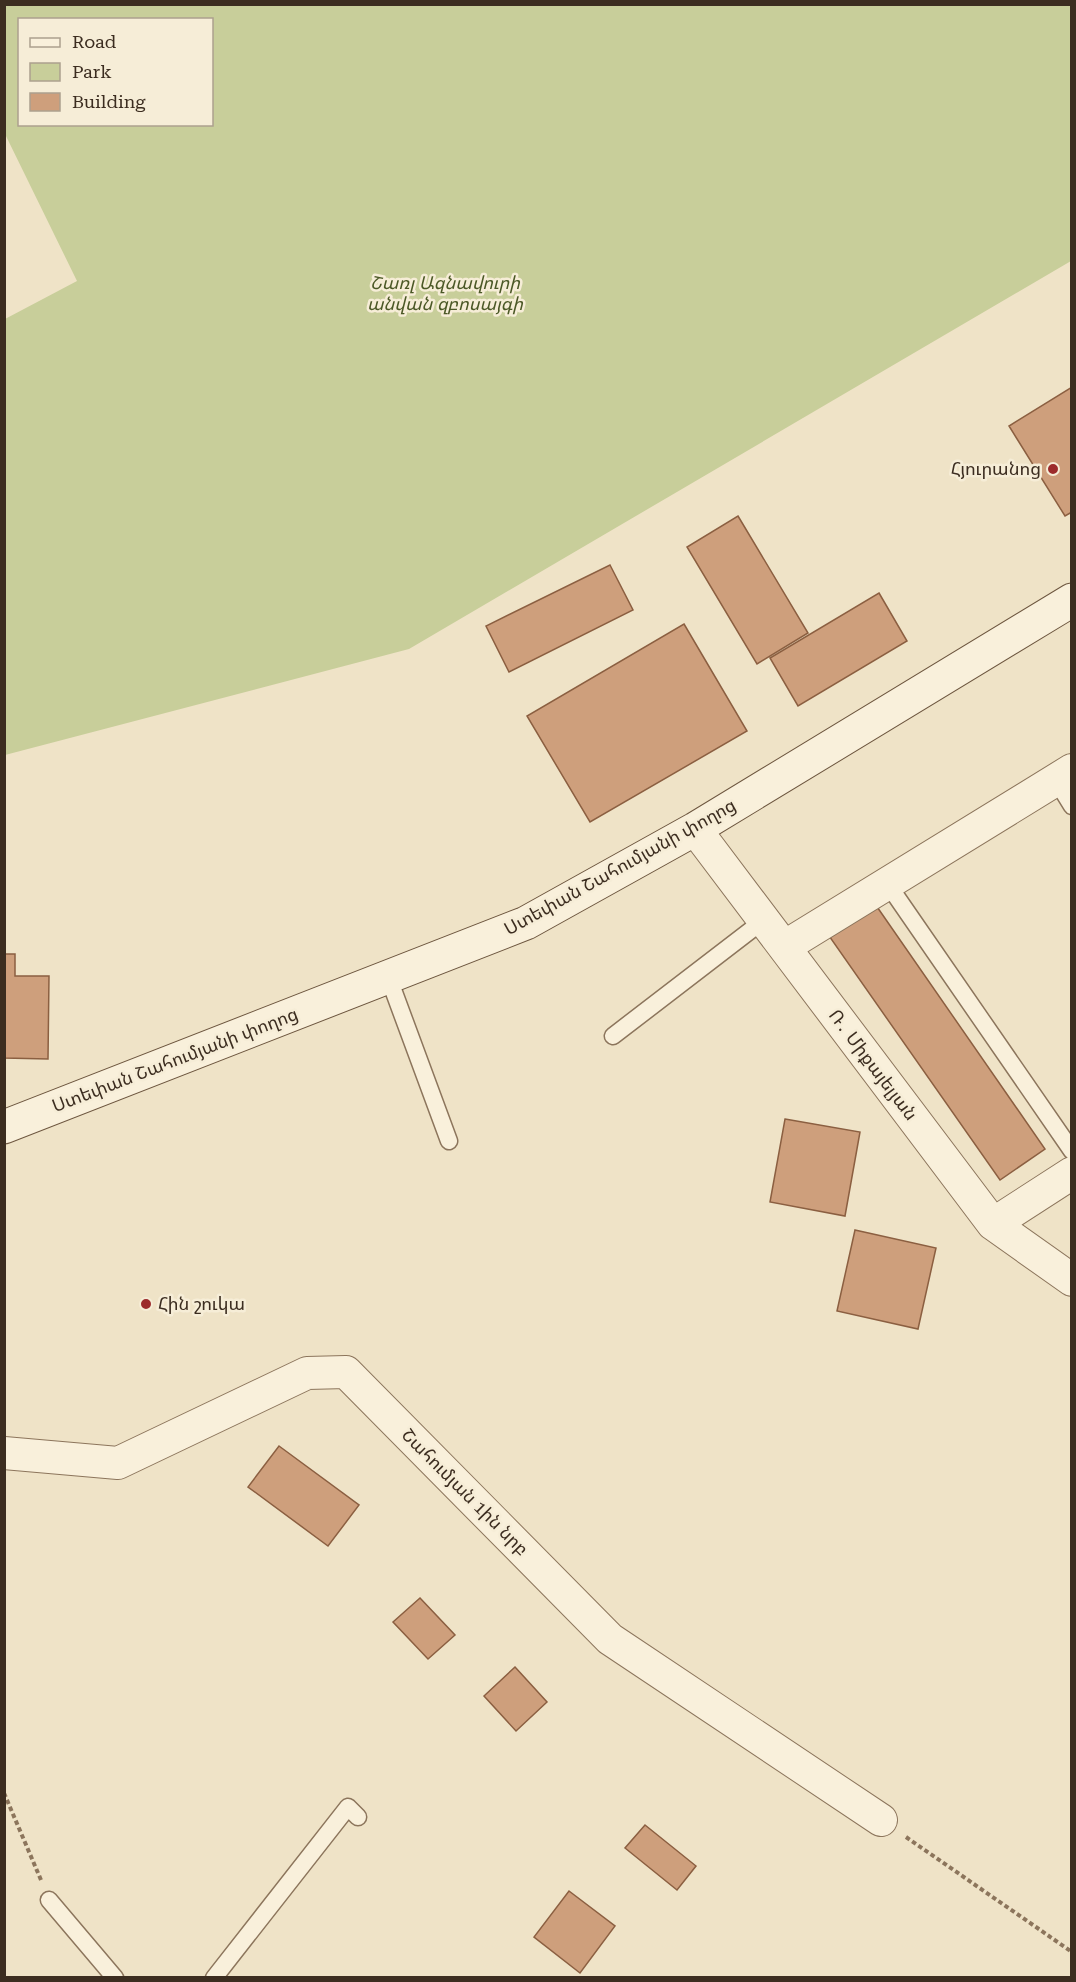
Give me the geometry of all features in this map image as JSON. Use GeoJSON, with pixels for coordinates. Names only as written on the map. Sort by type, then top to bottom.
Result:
{"type":"FeatureCollection","features":[{"type":"Feature","properties":{"kind":"main road","name":"Ստեփան Շահումյանի փողոց"},"geometry":{"type":"LineString","coordinates":[[4,1127],[526,922],[695,829],[1071,600]]}},
{"type":"Feature","properties":{"kind":"street"},"geometry":{"type":"LineString","coordinates":[[784,947],[1064,775]]}},
{"type":"Feature","properties":{"kind":"street","name":"Ռ․ Միքայելյան"},"geometry":{"type":"LineString","coordinates":[[695,829],[993,1224],[1071,1280]]}},
{"type":"Feature","properties":{"kind":"street"},"geometry":{"type":"LineString","coordinates":[[993,1224],[1071,1173]]}},
{"type":"Feature","properties":{"kind":"street","name":"Շահումյան 1ին նրբ"},"geometry":{"type":"LineString","coordinates":[[4,1453],[118,1463],[308,1373],[346,1372],[610,1638],[881,1820]]}},
{"type":"Feature","properties":{"kind":"lane"},"geometry":{"type":"LineString","coordinates":[[1064,775],[1071,806]]}},
{"type":"Feature","properties":{"kind":"lane"},"geometry":{"type":"LineString","coordinates":[[887,883],[1071,1150]]}},
{"type":"Feature","properties":{"kind":"lane"},"geometry":{"type":"LineString","coordinates":[[613,1036],[764,920]]}},
{"type":"Feature","properties":{"kind":"lane"},"geometry":{"type":"LineString","coordinates":[[388,976],[449,1141]]}},
{"type":"Feature","properties":{"kind":"lane"},"geometry":{"type":"LineString","coordinates":[[214,1977],[348,1808],[358,1817]]}},
{"type":"Feature","properties":{"kind":"lane"},"geometry":{"type":"LineString","coordinates":[[49,1900],[114,1977]]}},
{"type":"Feature","properties":{"kind":"path"},"geometry":{"type":"LineString","coordinates":[[4,1793],[49,1900]]}},
{"type":"Feature","properties":{"kind":"path"},"geometry":{"type":"LineString","coordinates":[[881,1820],[1071,1953]]}},
{"type":"Feature","properties":{"kind":"green space","name":"Շառլ Ազնավուրի անվան զբոսայգի"},"geometry":{"type":"Polygon","coordinates":[[[5,4],[1071,5],[1071,261],[409,649],[5,755],[5,319],[77,281],[5,134],[5,4]]]}},
{"type":"Feature","properties":{"kind":"building","name":"Հյուրանոց"},"geometry":{"type":"Polygon","coordinates":[[[1072,387],[1072,512],[1065,516],[1009,426],[1072,387]]]}},
{"type":"Feature","properties":{"kind":"building"},"geometry":{"type":"Polygon","coordinates":[[[738,516],[808,633],[757,664],[687,547],[738,516]]]}},
{"type":"Feature","properties":{"kind":"building"},"geometry":{"type":"Polygon","coordinates":[[[610,565],[633,610],[509,672],[486,626],[610,565]]]}},
{"type":"Feature","properties":{"kind":"building"},"geometry":{"type":"Polygon","coordinates":[[[879,593],[907,641],[798,706],[770,658],[879,593]]]}},
{"type":"Feature","properties":{"kind":"building"},"geometry":{"type":"Polygon","coordinates":[[[684,624],[747,731],[590,822],[527,716],[684,624]]]}},
{"type":"Feature","properties":{"kind":"building"},"geometry":{"type":"Polygon","coordinates":[[[873,901],[1045,1149],[1000,1180],[827,933],[873,901]]]}},
{"type":"Feature","properties":{"kind":"building"},"geometry":{"type":"Polygon","coordinates":[[[4,954],[15,954],[15,976],[49,976],[48,1059],[4,1058],[4,954]]]}},
{"type":"Feature","properties":{"kind":"building"},"geometry":{"type":"Polygon","coordinates":[[[785,1119],[860,1132],[845,1216],[770,1202],[785,1119]]]}},
{"type":"Feature","properties":{"kind":"building"},"geometry":{"type":"Polygon","coordinates":[[[855,1230],[936,1248],[918,1329],[837,1311],[855,1230]]]}},
{"type":"Feature","properties":{"kind":"building"},"geometry":{"type":"Polygon","coordinates":[[[279,1446],[359,1505],[328,1546],[248,1487],[279,1446]]]}},
{"type":"Feature","properties":{"kind":"building"},"geometry":{"type":"Polygon","coordinates":[[[420,1598],[455,1635],[428,1659],[393,1622],[420,1598]]]}},
{"type":"Feature","properties":{"kind":"building"},"geometry":{"type":"Polygon","coordinates":[[[515,1667],[547,1702],[516,1731],[484,1696],[515,1667]]]}},
{"type":"Feature","properties":{"kind":"building"},"geometry":{"type":"Polygon","coordinates":[[[645,1825],[696,1866],[677,1890],[625,1848],[645,1825]]]}},
{"type":"Feature","properties":{"kind":"building"},"geometry":{"type":"Polygon","coordinates":[[[569,1891],[615,1926],[580,1973],[534,1937],[569,1891]]]}},
{"type":"Feature","properties":{"kind":"place","name":"Հյուրանոց"},"geometry":{"type":"Point","coordinates":[1053,469]}},
{"type":"Feature","properties":{"kind":"place","name":"Հին շուկա"},"geometry":{"type":"Point","coordinates":[146,1304]}}]}
